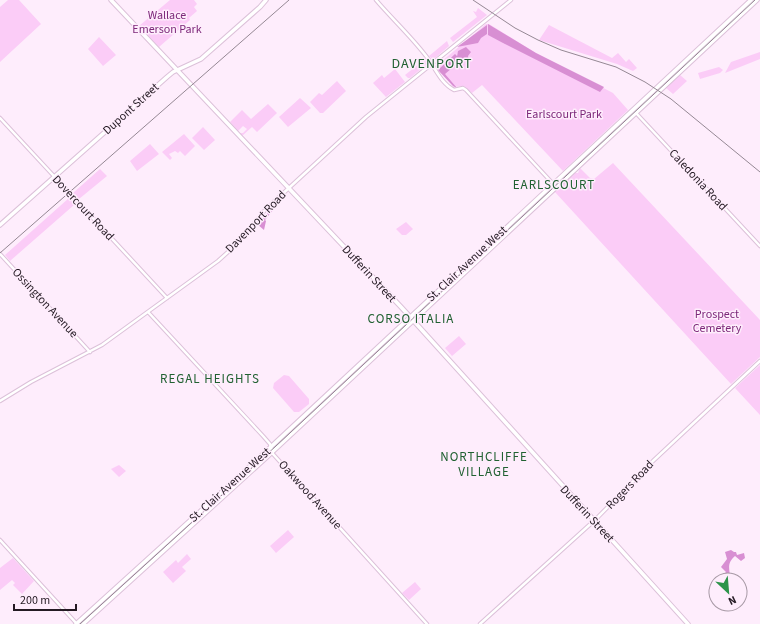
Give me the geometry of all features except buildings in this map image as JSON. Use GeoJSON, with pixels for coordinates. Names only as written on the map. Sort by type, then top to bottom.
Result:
{"type":"FeatureCollection","features":[{"type":"Feature","properties":{"kind":"main road","name":"Dufferin Street"},"geometry":{"type":"LineString","coordinates":[[111,0],[409,317],[688,624]]}},
{"type":"Feature","properties":{"kind":"main road","name":"Dupont Street"},"geometry":{"type":"LineString","coordinates":[[0,225],[177,70],[201,59],[252,15],[266,0]]}},
{"type":"Feature","properties":{"kind":"main road","name":"St. Clair Avenue West"},"geometry":{"type":"LineString","coordinates":[[76,624],[271,446],[751,0]]}},
{"type":"Feature","properties":{"kind":"main road","name":"St. Clair Avenue West"},"geometry":{"type":"LineString","coordinates":[[83,624],[272,452],[757,0]]}},
{"type":"Feature","properties":{"kind":"street"},"geometry":{"type":"LineString","coordinates":[[376,0],[452,89],[457,90],[463,88],[466,90],[556,187]]}},
{"type":"Feature","properties":{"kind":"street","name":"Davenport Road"},"geometry":{"type":"LineString","coordinates":[[0,401],[32,381],[90,352],[148,312],[224,256],[240,241],[265,210],[371,114],[511,0]]}},
{"type":"Feature","properties":{"kind":"street","name":"Caledonia Road"},"geometry":{"type":"LineString","coordinates":[[636,113],[760,246]]}},
{"type":"Feature","properties":{"kind":"street","name":"Dovercourt Road"},"geometry":{"type":"LineString","coordinates":[[0,118],[167,298]]}},
{"type":"Feature","properties":{"kind":"street","name":"Ossington Avenue"},"geometry":{"type":"LineString","coordinates":[[0,254],[90,352]]}},
{"type":"Feature","properties":{"kind":"street"},"geometry":{"type":"LineString","coordinates":[[148,312],[271,446]]}},
{"type":"Feature","properties":{"kind":"street","name":"Rogers Road"},"geometry":{"type":"LineString","coordinates":[[480,624],[594,521],[652,461],[760,361]]}},
{"type":"Feature","properties":{"kind":"street","name":"Oakwood Avenue"},"geometry":{"type":"LineString","coordinates":[[271,446],[272,452],[427,624]]}},
{"type":"Feature","properties":{"kind":"street"},"geometry":{"type":"LineString","coordinates":[[0,540],[76,624]]}},
{"type":"Feature","properties":{"kind":"green space"},"geometry":{"type":"Polygon","coordinates":[[[8,0],[19,0],[41,24],[0,62],[0,7],[8,0]]]}},
{"type":"Feature","properties":{"kind":"green space","name":"Wallace Emerson Park"},"geometry":{"type":"Polygon","coordinates":[[[170,0],[194,0],[197,4],[194,7],[197,11],[189,18],[190,20],[159,47],[139,26],[170,0]]]}},
{"type":"Feature","properties":{"kind":"green space"},"geometry":{"type":"Polygon","coordinates":[[[478,8],[487,15],[453,42],[450,38],[477,17],[473,11],[476,12],[478,8]]]}},
{"type":"Feature","properties":{"kind":"green space","name":"Earlscourt Park"},"geometry":{"type":"Polygon","coordinates":[[[486,24],[489,24],[536,53],[613,93],[628,110],[563,171],[482,85],[472,93],[464,86],[454,87],[435,67],[486,24]]]}},
{"type":"Feature","properties":{"kind":"green space"},"geometry":{"type":"Polygon","coordinates":[[[549,25],[612,58],[618,53],[626,62],[629,59],[637,68],[633,71],[617,64],[539,40],[549,25]]]}},
{"type":"Feature","properties":{"kind":"green space"},"geometry":{"type":"Polygon","coordinates":[[[99,37],[116,55],[103,66],[88,49],[99,37]]]}},
{"type":"Feature","properties":{"kind":"green space"},"geometry":{"type":"Polygon","coordinates":[[[447,41],[449,46],[434,59],[429,56],[447,41]]]}},
{"type":"Feature","properties":{"kind":"green space"},"geometry":{"type":"Polygon","coordinates":[[[760,52],[760,59],[725,73],[731,62],[760,52]]]}},
{"type":"Feature","properties":{"kind":"green space"},"geometry":{"type":"Polygon","coordinates":[[[425,59],[427,64],[410,78],[405,75],[425,59]]]}},
{"type":"Feature","properties":{"kind":"green space"},"geometry":{"type":"Polygon","coordinates":[[[719,67],[723,70],[720,73],[700,79],[698,73],[719,67]]]}},
{"type":"Feature","properties":{"kind":"green space"},"geometry":{"type":"Polygon","coordinates":[[[395,69],[405,82],[386,97],[373,83],[382,75],[384,78],[395,69]]]}},
{"type":"Feature","properties":{"kind":"green space"},"geometry":{"type":"Polygon","coordinates":[[[680,75],[687,81],[673,94],[666,88],[680,75]]]}},
{"type":"Feature","properties":{"kind":"green space"},"geometry":{"type":"Polygon","coordinates":[[[337,81],[346,91],[323,113],[320,113],[310,102],[319,93],[322,95],[337,81]]]}},
{"type":"Feature","properties":{"kind":"green space"},"geometry":{"type":"Polygon","coordinates":[[[300,98],[311,108],[288,127],[279,117],[300,98]]]}},
{"type":"Feature","properties":{"kind":"green space"},"geometry":{"type":"Polygon","coordinates":[[[268,104],[277,113],[257,132],[252,127],[242,136],[240,133],[243,133],[247,129],[243,126],[238,131],[230,122],[242,110],[251,119],[268,104]]]}},
{"type":"Feature","properties":{"kind":"green space"},"geometry":{"type":"Polygon","coordinates":[[[203,127],[215,140],[204,150],[192,138],[203,127]]]}},
{"type":"Feature","properties":{"kind":"green space"},"geometry":{"type":"Polygon","coordinates":[[[184,134],[195,146],[185,156],[180,151],[178,153],[175,151],[169,154],[172,158],[170,160],[162,152],[184,134]]]}},
{"type":"Feature","properties":{"kind":"green space"},"geometry":{"type":"Polygon","coordinates":[[[150,144],[159,154],[137,171],[130,161],[150,144]]]}},
{"type":"Feature","properties":{"kind":"green space","name":"Prospect Cemetery"},"geometry":{"type":"Polygon","coordinates":[[[613,163],[760,320],[760,357],[731,384],[554,191],[575,173],[578,173],[580,168],[590,178],[594,179],[613,163]]]}},
{"type":"Feature","properties":{"kind":"green space"},"geometry":{"type":"Polygon","coordinates":[[[100,169],[107,176],[79,199],[73,193],[100,169]]]}},
{"type":"Feature","properties":{"kind":"green space"},"geometry":{"type":"Polygon","coordinates":[[[69,198],[75,204],[10,261],[5,255],[69,198]]]}},
{"type":"Feature","properties":{"kind":"green space"},"geometry":{"type":"Polygon","coordinates":[[[406,222],[413,229],[406,235],[402,235],[396,229],[406,222]]]}},
{"type":"Feature","properties":{"kind":"green space"},"geometry":{"type":"Polygon","coordinates":[[[459,336],[466,344],[452,356],[445,348],[459,336]]]}},
{"type":"Feature","properties":{"kind":"green space","name":"Prospect Cemetery"},"geometry":{"type":"Polygon","coordinates":[[[760,365],[760,415],[735,388],[760,365]]]}},
{"type":"Feature","properties":{"kind":"green space"},"geometry":{"type":"Polygon","coordinates":[[[284,375],[289,376],[309,399],[309,404],[299,412],[294,412],[273,388],[274,383],[284,375]]]}},
{"type":"Feature","properties":{"kind":"green space"},"geometry":{"type":"Polygon","coordinates":[[[119,465],[126,471],[119,477],[111,469],[119,465]]]}},
{"type":"Feature","properties":{"kind":"green space"},"geometry":{"type":"Polygon","coordinates":[[[288,530],[294,537],[276,553],[270,546],[288,530]]]}},
{"type":"Feature","properties":{"kind":"green space"},"geometry":{"type":"Polygon","coordinates":[[[187,554],[191,559],[182,567],[186,571],[173,583],[163,572],[176,560],[178,563],[187,554]]]}},
{"type":"Feature","properties":{"kind":"green space"},"geometry":{"type":"Polygon","coordinates":[[[13,558],[34,581],[22,594],[13,585],[15,583],[12,580],[0,590],[0,568],[13,558]]]}},
{"type":"Feature","properties":{"kind":"green space"},"geometry":{"type":"Polygon","coordinates":[[[415,582],[421,589],[409,600],[402,593],[415,582]]]}},
{"type":"Feature","properties":{"kind":"shaded area"},"geometry":{"type":"Polygon","coordinates":[[[488,24],[536,53],[604,87],[600,92],[488,35],[488,24]]]}},
{"type":"Feature","properties":{"kind":"shaded area"},"geometry":{"type":"Polygon","coordinates":[[[487,25],[487,34],[481,38],[478,43],[457,47],[487,25]]]}},
{"type":"Feature","properties":{"kind":"shaded area"},"geometry":{"type":"Polygon","coordinates":[[[466,47],[471,52],[468,56],[469,61],[464,61],[457,57],[458,51],[466,47]]]}},
{"type":"Feature","properties":{"kind":"shaded area"},"geometry":{"type":"Polygon","coordinates":[[[455,54],[460,59],[459,62],[445,74],[457,88],[453,86],[438,70],[455,54]]]}},
{"type":"Feature","properties":{"kind":"shaded area"},"geometry":{"type":"Polygon","coordinates":[[[282,199],[265,220],[264,230],[257,224],[282,199]]]}},
{"type":"Feature","properties":{"kind":"shaded area"},"geometry":{"type":"Polygon","coordinates":[[[731,550],[736,552],[737,555],[744,553],[745,558],[741,561],[735,556],[729,564],[729,572],[726,572],[721,567],[727,559],[725,552],[731,550]]]}},
{"type":"Feature","properties":{"kind":"tram line"},"geometry":{"type":"LineString","coordinates":[[80,624],[276,446],[755,0]]}},
{"type":"Feature","properties":{"kind":"railway"},"geometry":{"type":"LineString","coordinates":[[0,253],[289,0]]}},
{"type":"Feature","properties":{"kind":"railway"},"geometry":{"type":"LineString","coordinates":[[473,0],[515,28],[538,40],[561,50],[616,67],[645,82],[671,99],[760,172]]}},
{"type":"Feature","properties":{"kind":"district","name":"DAVENPORT"},"geometry":{"type":"Point","coordinates":[432,64]}},
{"type":"Feature","properties":{"kind":"district","name":"EARLSCOURT"},"geometry":{"type":"Point","coordinates":[554,185]}},
{"type":"Feature","properties":{"kind":"district","name":"CORSO ITALIA"},"geometry":{"type":"Point","coordinates":[411,319]}},
{"type":"Feature","properties":{"kind":"district","name":"REGAL HEIGHTS"},"geometry":{"type":"Point","coordinates":[210,379]}},
{"type":"Feature","properties":{"kind":"district","name":"NORTHCLIFFE VILLAGE"},"geometry":{"type":"Point","coordinates":[484,464]}}]}
